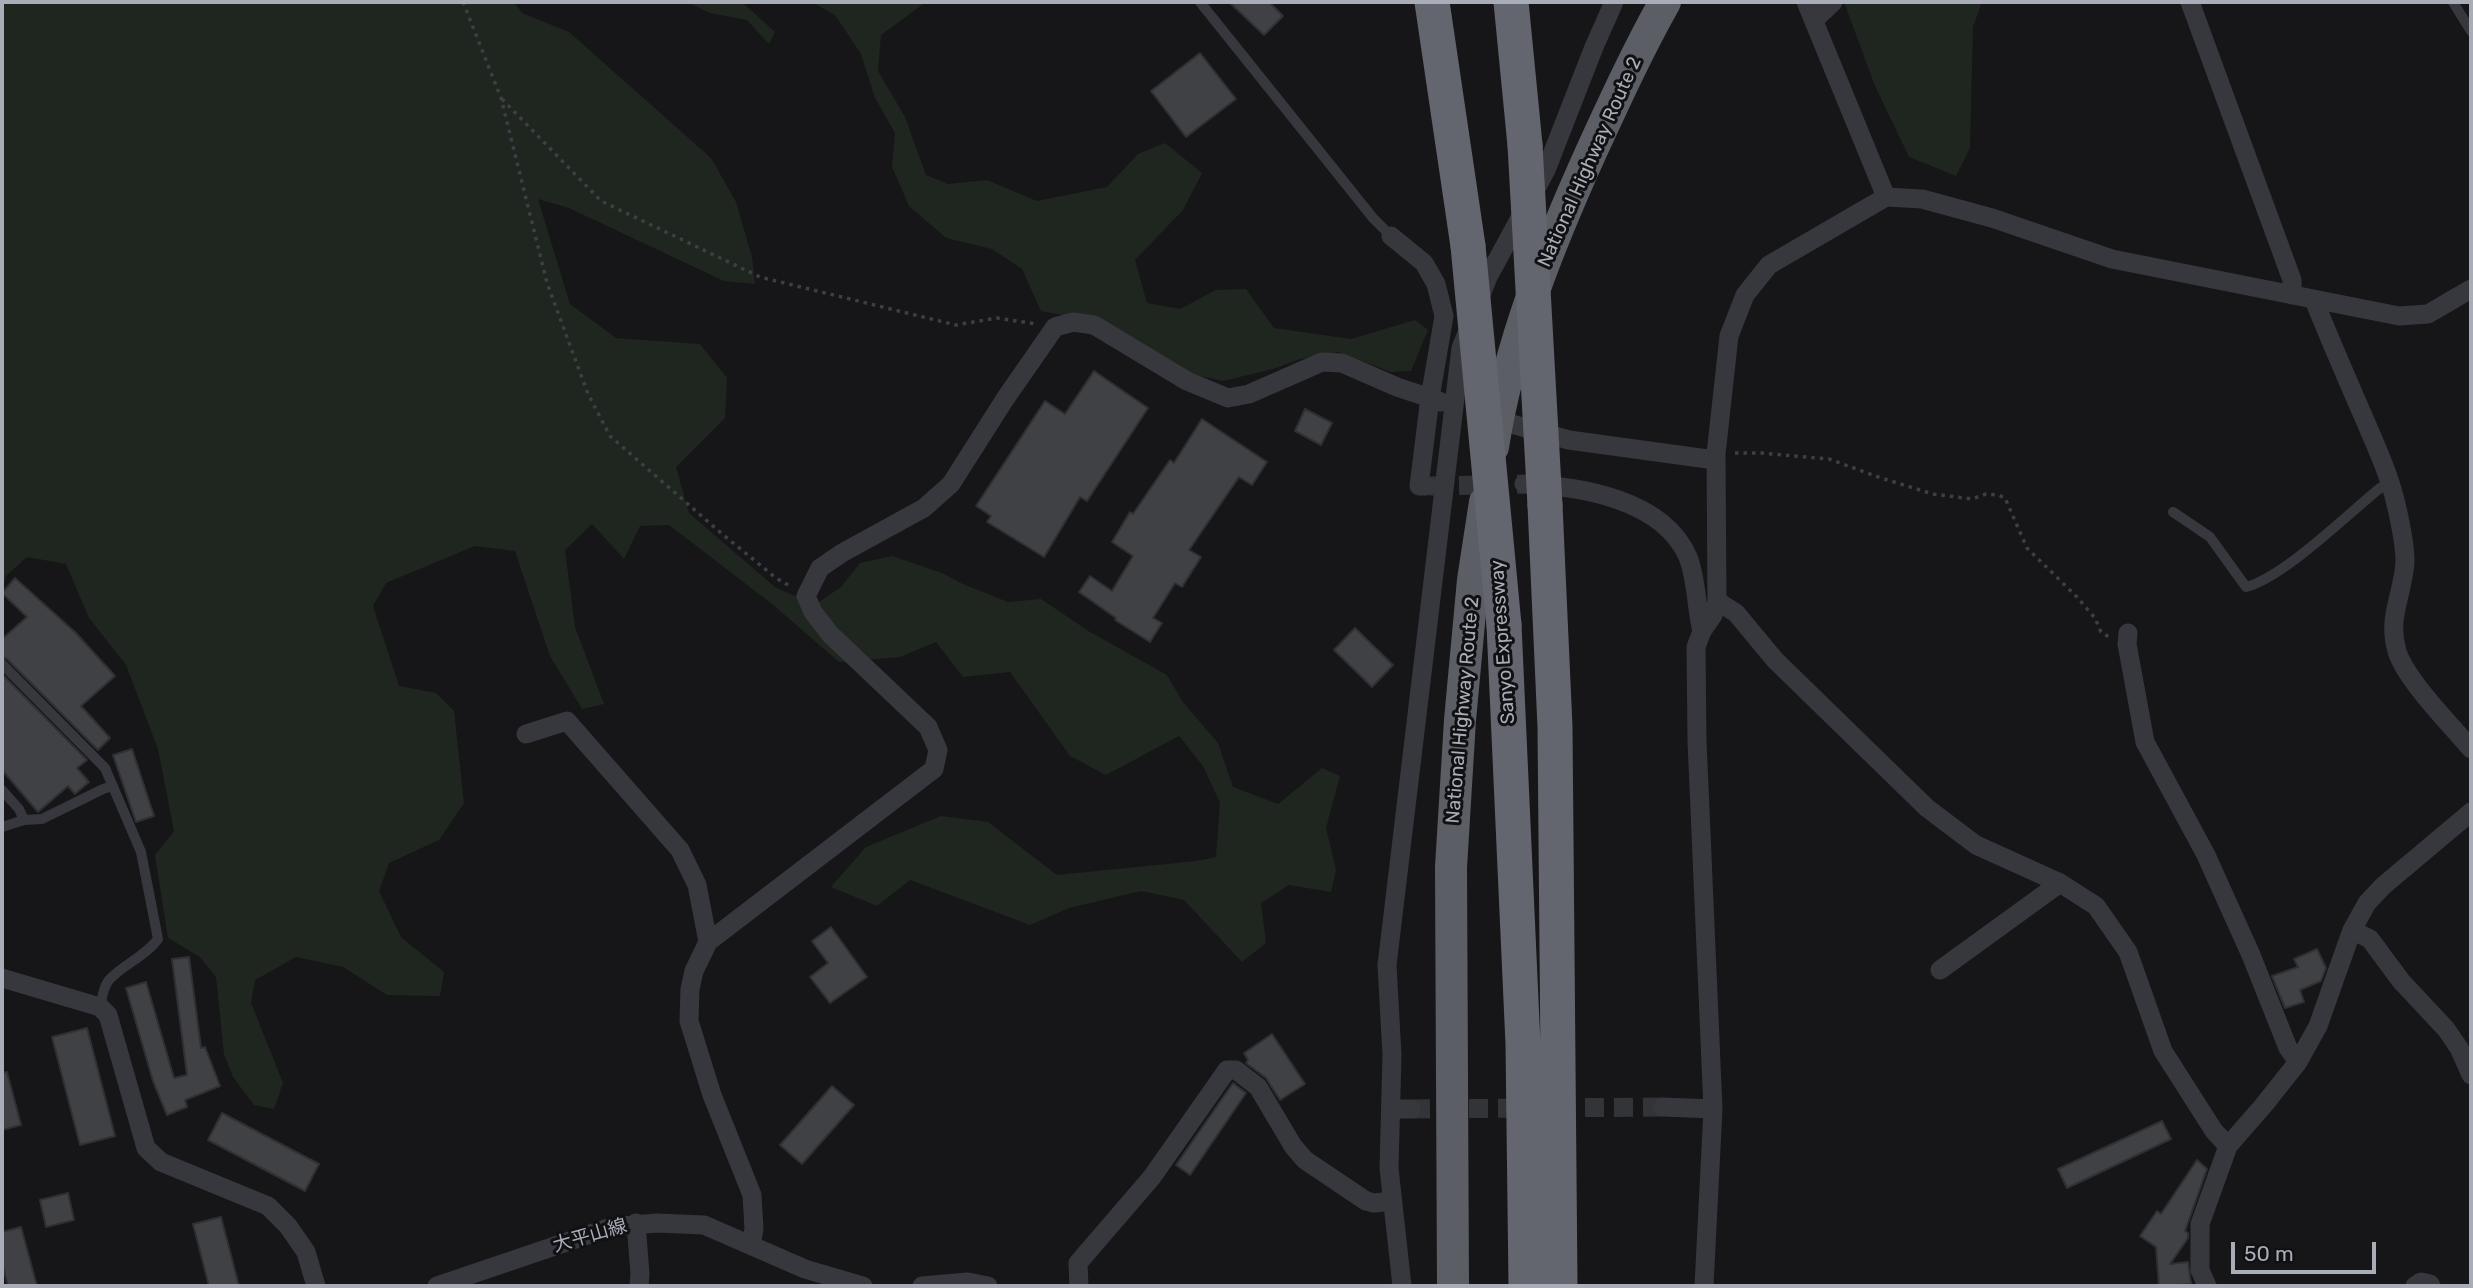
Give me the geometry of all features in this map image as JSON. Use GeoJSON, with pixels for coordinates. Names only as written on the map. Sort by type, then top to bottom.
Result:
{"type":"FeatureCollection","features":[{"type":"Feature","properties":{"kind":"highway","name":"Sanyo Expressway"},"geometry":{"type":"LineString","coordinates":[[1432,2],[1468,246],[1504,625],[1523,1044],[1526,1286]]}},
{"type":"Feature","properties":{"kind":"highway"},"geometry":{"type":"LineString","coordinates":[[1511,2],[1525,145],[1534,494],[1555,727],[1560,1286]]}},
{"type":"Feature","properties":{"kind":"highway","name":"National Highway Route 2"},"geometry":{"type":"LineString","coordinates":[[1453,1286],[1451,867],[1473,580],[1497,421],[1525,318],[1549,250],[1633,60],[1665,2]]}},
{"type":"Feature","properties":{"kind":"street"},"geometry":{"type":"LineString","coordinates":[[1402,1286],[1389,1168],[1401,1109],[1392,1055],[1387,965],[1461,348],[1488,277],[1546,170],[1614,2]]}},
{"type":"Feature","properties":{"kind":"street"},"geometry":{"type":"LineString","coordinates":[[1833,2],[1810,11],[1886,197]]}},
{"type":"Feature","properties":{"kind":"street"},"geometry":{"type":"LineString","coordinates":[[2190,2],[2292,280],[2292,295]]}},
{"type":"Feature","properties":{"kind":"street"},"geometry":{"type":"LineString","coordinates":[[1704,1286],[1713,1110],[1696,741],[1696,646],[1713,615],[1717,601],[1716,457],[1729,336],[1745,295],[1769,265],[1886,197],[1922,199],[1992,218],[2112,259],[2399,316],[2428,314],[2471,289]]}},
{"type":"Feature","properties":{"kind":"street"},"geometry":{"type":"LineString","coordinates":[[1391,236],[1424,263],[1436,284],[1444,316],[1419,486],[1426,486]]}},
{"type":"Feature","properties":{"kind":"street"},"geometry":{"type":"LineString","coordinates":[[2314,300],[2390,482],[2396,505],[2405,559],[2393,627],[2397,652],[2412,678],[2471,749]]}},
{"type":"Feature","properties":{"kind":"street"},"geometry":{"type":"LineString","coordinates":[[751,1245],[754,1229],[752,1195],[712,1095],[689,1021],[692,980],[708,942],[934,769],[938,750],[928,727],[830,634],[813,612],[806,596],[820,568],[924,508],[951,484],[1005,398],[1055,327],[1073,322],[1094,325],[1187,381],[1228,398],[1249,394],[1322,362],[1342,363],[1397,387],[1497,421],[1569,440],[1716,457]]}},
{"type":"Feature","properties":{"kind":"street"},"geometry":{"type":"LineString","coordinates":[[1534,494],[1564,485],[1608,497],[1654,516],[1687,556],[1702,631]]}},
{"type":"Feature","properties":{"kind":"street"},"geometry":{"type":"LineString","coordinates":[[1717,601],[1736,613],[1775,660],[1927,808],[1976,845],[2060,883],[2096,906],[2127,952],[2163,1051],[2214,1131],[2228,1146]]}},
{"type":"Feature","properties":{"kind":"street"},"geometry":{"type":"LineString","coordinates":[[2127,638],[2145,742],[2206,855],[2251,955],[2288,1048],[2298,1062]]}},
{"type":"Feature","properties":{"kind":"street"},"geometry":{"type":"LineString","coordinates":[[526,734],[567,721],[616,776],[680,850],[697,885],[708,942]]}},
{"type":"Feature","properties":{"kind":"street"},"geometry":{"type":"LineString","coordinates":[[2207,1286],[2200,1270],[2200,1224],[2228,1146],[2298,1062],[2318,1026],[2352,930],[2367,903],[2383,886],[2471,812]]}},
{"type":"Feature","properties":{"kind":"street"},"geometry":{"type":"LineString","coordinates":[[1940,970],[2060,883]]}},
{"type":"Feature","properties":{"kind":"street"},"geometry":{"type":"LineString","coordinates":[[2352,930],[2370,940],[2401,981],[2446,1029],[2459,1048],[2471,1075]]}},
{"type":"Feature","properties":{"kind":"street"},"geometry":{"type":"LineString","coordinates":[[2,978],[100,1007],[107,1015],[146,1149],[161,1162],[268,1206],[288,1226],[306,1252],[316,1286]]}},
{"type":"Feature","properties":{"kind":"street"},"geometry":{"type":"LineString","coordinates":[[1079,1286],[1078,1263],[1152,1177],[1227,1070],[1236,1070],[1258,1087],[1304,1160],[1366,1201],[1374,1203],[1392,1200]]}},
{"type":"Feature","properties":{"kind":"street"},"geometry":{"type":"LineString","coordinates":[[1663,1107],[1713,1110]]}},
{"type":"Feature","properties":{"kind":"street"},"geometry":{"type":"LineString","coordinates":[[636,1223],[639,1286]]}},
{"type":"Feature","properties":{"kind":"street","name":"大平山線"},"geometry":{"type":"LineString","coordinates":[[437,1286],[578,1237],[636,1223],[704,1225],[805,1269],[863,1286]]}},
{"type":"Feature","properties":{"kind":"street"},"geometry":{"type":"LineString","coordinates":[[922,1286],[968,1282],[988,1286]]}},
{"type":"Feature","properties":{"kind":"street"},"geometry":{"type":"LineString","coordinates":[[2415,1286],[2421,1282],[2431,1286]]}},
{"type":"Feature","properties":{"kind":"lane"},"geometry":{"type":"LineString","coordinates":[[1200,2],[1373,218],[1391,236]]}},
{"type":"Feature","properties":{"kind":"lane"},"geometry":{"type":"LineString","coordinates":[[2453,2],[2471,31]]}},
{"type":"Feature","properties":{"kind":"lane"},"geometry":{"type":"LineString","coordinates":[[2173,512],[2210,537],[2246,587],[2259,584],[2298,557],[2390,482]]}},
{"type":"Feature","properties":{"kind":"lane"},"geometry":{"type":"LineString","coordinates":[[2,664],[105,768],[141,852],[158,939],[149,951],[110,979],[100,1007]]}},
{"type":"Feature","properties":{"kind":"lane"},"geometry":{"type":"LineString","coordinates":[[2,827],[24,820],[42,819],[113,786]]}},
{"type":"Feature","properties":{"kind":"lane"},"geometry":{"type":"LineString","coordinates":[[2,790],[19,808],[24,820]]}},
{"type":"Feature","properties":{"kind":"path"},"geometry":{"type":"LineString","coordinates":[[463,2],[501,98],[547,283],[588,394],[610,436],[757,563],[806,596]]}},
{"type":"Feature","properties":{"kind":"path"},"geometry":{"type":"LineString","coordinates":[[501,98],[601,201],[760,277],[956,325],[997,318],[1055,327]]}},
{"type":"Feature","properties":{"kind":"path"},"geometry":{"type":"LineString","coordinates":[[1716,457],[1761,453],[1829,459],[1933,494],[1972,499],[1986,494],[2005,498],[2027,548],[2076,596],[2095,618],[2101,632],[2127,638]]}},
{"type":"Feature","properties":{"kind":"shaded area"},"geometry":{"type":"Polygon","coordinates":[[[2,2],[514,2],[522,13],[569,32],[711,158],[736,202],[752,257],[755,284],[724,281],[569,208],[538,199],[570,304],[616,338],[700,344],[727,378],[725,418],[676,467],[689,513],[776,588],[816,604],[841,587],[860,563],[892,556],[942,573],[1008,602],[1041,599],[1090,632],[1167,675],[1182,701],[1218,743],[1233,787],[1278,804],[1322,768],[1340,776],[1326,828],[1336,870],[1331,892],[1289,885],[1261,903],[1266,943],[1242,962],[1184,900],[1141,891],[1069,908],[1030,925],[910,880],[877,906],[831,887],[866,847],[941,816],[988,822],[1057,875],[1216,857],[1220,803],[1203,766],[1179,736],[1106,775],[1070,756],[1010,672],[963,677],[936,642],[900,657],[839,662],[772,604],[669,525],[640,526],[624,559],[592,524],[565,550],[575,627],[604,704],[582,709],[550,656],[515,551],[475,546],[386,583],[373,606],[399,686],[436,693],[454,711],[464,803],[439,840],[389,863],[379,891],[401,937],[444,972],[440,996],[387,995],[343,967],[296,957],[255,980],[251,1003],[283,1083],[274,1109],[254,1105],[233,1077],[224,1054],[216,977],[200,957],[168,938],[155,855],[174,831],[158,749],[126,665],[89,618],[66,564],[27,557],[6,576],[2,587],[2,2]]]}},
{"type":"Feature","properties":{"kind":"shaded area"},"geometry":{"type":"Polygon","coordinates":[[[687,2],[742,2],[775,32],[769,44],[747,20],[710,13],[687,2]]]}},
{"type":"Feature","properties":{"kind":"shaded area"},"geometry":{"type":"Polygon","coordinates":[[[812,2],[926,2],[881,35],[878,71],[905,117],[926,175],[948,184],[987,180],[1037,201],[1107,187],[1138,154],[1165,143],[1202,173],[1183,210],[1135,260],[1147,303],[1180,309],[1216,290],[1246,289],[1274,328],[1351,339],[1415,320],[1428,330],[1411,371],[1391,372],[1338,352],[1300,359],[1273,369],[1223,381],[1195,375],[1067,316],[1041,311],[1022,269],[992,249],[946,238],[909,206],[892,167],[895,133],[875,98],[861,54],[835,15],[812,2]]]}},
{"type":"Feature","properties":{"kind":"shaded area"},"geometry":{"type":"Polygon","coordinates":[[[1844,2],[1982,2],[1973,27],[1970,148],[1956,176],[1909,157],[1875,86],[1844,2]]]}},
{"type":"Feature","properties":{"kind":"building"},"geometry":{"type":"Polygon","coordinates":[[[1229,2],[1269,2],[1283,16],[1264,35],[1229,2]]]}},
{"type":"Feature","properties":{"kind":"building"},"geometry":{"type":"Polygon","coordinates":[[[1200,53],[1236,99],[1186,137],[1151,91],[1200,53]]]}},
{"type":"Feature","properties":{"kind":"building"},"geometry":{"type":"Polygon","coordinates":[[[1094,371],[1148,408],[1087,501],[1080,497],[1044,557],[987,522],[991,516],[976,506],[1045,401],[1065,414],[1094,371]]]}},
{"type":"Feature","properties":{"kind":"building"},"geometry":{"type":"Polygon","coordinates":[[[1305,409],[1332,423],[1321,445],[1295,431],[1305,409]]]}},
{"type":"Feature","properties":{"kind":"building"},"geometry":{"type":"Polygon","coordinates":[[[1202,419],[1267,462],[1252,485],[1239,477],[1189,550],[1201,557],[1182,587],[1175,583],[1153,618],[1162,623],[1150,642],[1115,620],[1116,618],[1079,592],[1090,576],[1112,591],[1133,556],[1112,542],[1130,512],[1133,514],[1170,460],[1174,463],[1202,419]]]}},
{"type":"Feature","properties":{"kind":"building"},"geometry":{"type":"Polygon","coordinates":[[[15,578],[76,633],[115,676],[81,706],[110,738],[98,750],[2,657],[2,639],[27,617],[2,593],[15,578]]]}},
{"type":"Feature","properties":{"kind":"building"},"geometry":{"type":"Polygon","coordinates":[[[1355,628],[1393,665],[1372,687],[1334,650],[1355,628]]]}},
{"type":"Feature","properties":{"kind":"building"},"geometry":{"type":"Polygon","coordinates":[[[2,674],[87,760],[77,768],[89,782],[75,794],[68,786],[38,812],[2,770],[2,674]]]}},
{"type":"Feature","properties":{"kind":"building"},"geometry":{"type":"Polygon","coordinates":[[[132,749],[154,816],[136,822],[113,755],[132,749]]]}},
{"type":"Feature","properties":{"kind":"building"},"geometry":{"type":"Polygon","coordinates":[[[831,927],[867,977],[830,1003],[810,977],[828,963],[812,941],[831,927]]]}},
{"type":"Feature","properties":{"kind":"building"},"geometry":{"type":"Polygon","coordinates":[[[2317,949],[2326,968],[2321,981],[2300,990],[2304,1002],[2285,1008],[2272,976],[2298,967],[2294,959],[2317,949]]]}},
{"type":"Feature","properties":{"kind":"building"},"geometry":{"type":"Polygon","coordinates":[[[189,957],[201,1048],[205,1047],[220,1086],[185,1100],[187,1107],[167,1115],[153,1081],[126,988],[146,982],[174,1078],[187,1075],[172,959],[189,957]]]}},
{"type":"Feature","properties":{"kind":"building"},"geometry":{"type":"Polygon","coordinates":[[[87,1028],[115,1136],[80,1145],[52,1037],[87,1028]]]}},
{"type":"Feature","properties":{"kind":"building"},"geometry":{"type":"Polygon","coordinates":[[[1272,1034],[1305,1084],[1280,1100],[1266,1078],[1246,1063],[1248,1060],[1244,1053],[1272,1034]]]}},
{"type":"Feature","properties":{"kind":"building"},"geometry":{"type":"Polygon","coordinates":[[[7,1072],[21,1125],[2,1130],[2,1073],[7,1072]]]}},
{"type":"Feature","properties":{"kind":"building"},"geometry":{"type":"Polygon","coordinates":[[[1233,1083],[1246,1093],[1190,1175],[1176,1165],[1233,1083]]]}},
{"type":"Feature","properties":{"kind":"building"},"geometry":{"type":"Polygon","coordinates":[[[832,1086],[854,1105],[802,1164],[780,1145],[832,1086]]]}},
{"type":"Feature","properties":{"kind":"building"},"geometry":{"type":"Polygon","coordinates":[[[222,1113],[319,1164],[305,1191],[208,1140],[222,1113]]]}},
{"type":"Feature","properties":{"kind":"building"},"geometry":{"type":"Polygon","coordinates":[[[2162,1121],[2171,1139],[2067,1188],[2058,1169],[2162,1121]]]}},
{"type":"Feature","properties":{"kind":"building"},"geometry":{"type":"Polygon","coordinates":[[[2197,1160],[2207,1169],[2185,1231],[2188,1238],[2170,1264],[2188,1262],[2191,1284],[2159,1286],[2156,1247],[2140,1236],[2157,1211],[2161,1214],[2197,1160]]]}},
{"type":"Feature","properties":{"kind":"building"},"geometry":{"type":"Polygon","coordinates":[[[68,1193],[74,1220],[46,1227],[40,1200],[68,1193]]]}},
{"type":"Feature","properties":{"kind":"building"},"geometry":{"type":"Polygon","coordinates":[[[221,1217],[239,1286],[209,1286],[193,1224],[221,1217]]]}},
{"type":"Feature","properties":{"kind":"building"},"geometry":{"type":"Polygon","coordinates":[[[21,1227],[37,1286],[8,1286],[2,1264],[2,1232],[21,1227]]]}},
{"type":"Feature","properties":{"kind":"tunnel"},"geometry":{"type":"LineString","coordinates":[[1430,486],[1524,484]]}},
{"type":"Feature","properties":{"kind":"tunnel"},"geometry":{"type":"LineString","coordinates":[[1411,1109],[1663,1107]]}}]}
